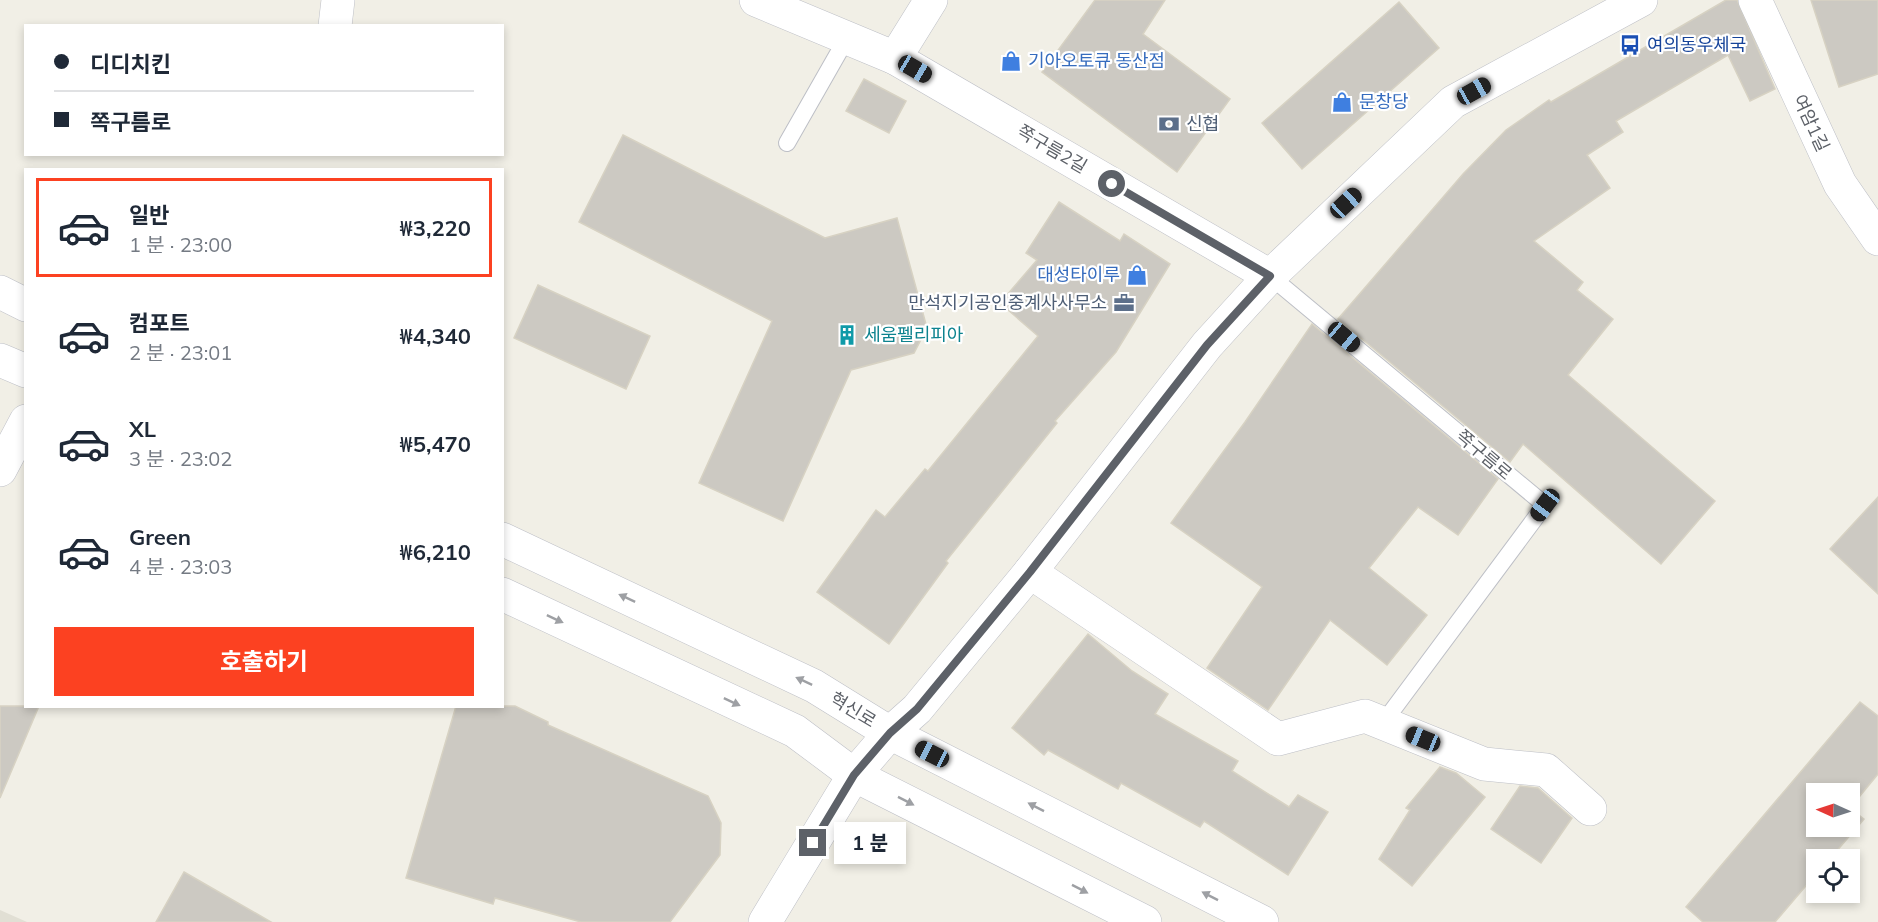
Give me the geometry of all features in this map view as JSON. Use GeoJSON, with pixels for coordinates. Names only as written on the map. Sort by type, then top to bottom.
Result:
{"type":"FeatureCollection","features":[{"type":"Feature","properties":{"kind":"street"},"geometry":{"type":"LineString","coordinates":[[334,24],[338,0]]}},
{"type":"Feature","properties":{"kind":"street","name":"쪽구름2길"},"geometry":{"type":"LineString","coordinates":[[756,0],[848,36],[895,58],[1270,276]]}},
{"type":"Feature","properties":{"kind":"street"},"geometry":{"type":"LineString","coordinates":[[895,58],[931,0]]}},
{"type":"Feature","properties":{"kind":"street"},"geometry":{"type":"LineString","coordinates":[[765,922],[854,775],[890,733],[917,709],[1030,572],[1207,345],[1270,276],[1453,102],[1641,0]]}},
{"type":"Feature","properties":{"kind":"street","name":"여암1길"},"geometry":{"type":"LineString","coordinates":[[1755,0],[1840,184],[1877,236]]}},
{"type":"Feature","properties":{"kind":"street"},"geometry":{"type":"LineString","coordinates":[[0,292],[24,304]]}},
{"type":"Feature","properties":{"kind":"street"},"geometry":{"type":"LineString","coordinates":[[0,360],[24,370]]}},
{"type":"Feature","properties":{"kind":"street"},"geometry":{"type":"LineString","coordinates":[[0,470],[24,424]]}},
{"type":"Feature","properties":{"kind":"street","name":"혁신로"},"geometry":{"type":"LineString","coordinates":[[504,540],[814,686],[890,733],[1262,922]]}},
{"type":"Feature","properties":{"kind":"street"},"geometry":{"type":"LineString","coordinates":[[1030,572],[1278,739],[1365,716],[1484,764],[1546,770],[1590,809]]}},
{"type":"Feature","properties":{"kind":"street"},"geometry":{"type":"LineString","coordinates":[[504,595],[795,732],[854,775],[1145,922]]}},
{"type":"Feature","properties":{"kind":"lane"},"geometry":{"type":"LineString","coordinates":[[787,143],[848,36]]}},
{"type":"Feature","properties":{"kind":"lane","name":"쪽구름로"},"geometry":{"type":"LineString","coordinates":[[1270,276],[1545,505],[1383,723]]}},
{"type":"Feature","properties":{"kind":"shaded area"},"geometry":{"type":"Polygon","coordinates":[[[0,910],[27,922],[0,922],[0,910]]]}},
{"type":"Feature","properties":{"kind":"building"},"geometry":{"type":"Polygon","coordinates":[[[1095,0],[1165,0],[1143,34],[1230,99],[1177,172],[1042,72],[1095,0]]]}},
{"type":"Feature","properties":{"kind":"building"},"geometry":{"type":"Polygon","coordinates":[[[1726,0],[1737,0],[1775,89],[1750,101],[1728,55],[1616,121],[1623,132],[1587,155],[1610,188],[1534,241],[1583,282],[1577,290],[1613,319],[1568,375],[1715,501],[1661,564],[1523,444],[1510,462],[1338,319],[1463,174],[1506,130],[1549,100],[1551,102],[1726,0]]]}},
{"type":"Feature","properties":{"kind":"building"},"geometry":{"type":"Polygon","coordinates":[[[1811,0],[1878,0],[1878,74],[1839,87],[1811,0]]]}},
{"type":"Feature","properties":{"kind":"building"},"geometry":{"type":"Polygon","coordinates":[[[1399,2],[1439,48],[1302,169],[1262,123],[1399,2]]]}},
{"type":"Feature","properties":{"kind":"building"},"geometry":{"type":"Polygon","coordinates":[[[864,79],[906,101],[889,133],[846,111],[864,79]]]}},
{"type":"Feature","properties":{"kind":"building","name":"세움펠리피아"},"geometry":{"type":"Polygon","coordinates":[[[623,135],[825,238],[897,218],[927,328],[914,353],[851,370],[783,521],[699,483],[772,321],[579,222],[623,135]]]}},
{"type":"Feature","properties":{"kind":"building"},"geometry":{"type":"Polygon","coordinates":[[[1059,202],[1120,241],[1124,234],[1170,264],[1116,352],[1055,421],[1057,423],[946,561],[948,563],[889,644],[817,592],[876,510],[885,517],[925,469],[928,471],[1038,336],[1000,303],[1037,260],[1026,253],[1059,202]]]}},
{"type":"Feature","properties":{"kind":"building"},"geometry":{"type":"Polygon","coordinates":[[[538,285],[650,336],[626,389],[514,338],[538,285]]]}},
{"type":"Feature","properties":{"kind":"building"},"geometry":{"type":"Polygon","coordinates":[[[1312,324],[1498,479],[1458,535],[1418,507],[1369,568],[1427,615],[1387,665],[1330,620],[1268,710],[1207,668],[1262,587],[1171,523],[1245,422],[1312,324]]]}},
{"type":"Feature","properties":{"kind":"building"},"geometry":{"type":"Polygon","coordinates":[[[1878,497],[1878,594],[1830,549],[1878,497]]]}},
{"type":"Feature","properties":{"kind":"building"},"geometry":{"type":"Polygon","coordinates":[[[1088,634],[1132,671],[1168,694],[1155,714],[1238,761],[1232,771],[1289,807],[1298,795],[1328,812],[1288,875],[1204,821],[1200,827],[1121,783],[1118,789],[1048,750],[1044,755],[1012,728],[1088,634]]]}},
{"type":"Feature","properties":{"kind":"building"},"geometry":{"type":"Polygon","coordinates":[[[1860,702],[1878,716],[1878,774],[1860,796],[1860,783],[1806,783],[1806,837],[1849,837],[1838,849],[1806,849],[1806,886],[1775,922],[1703,922],[1686,907],[1860,702]]]}},
{"type":"Feature","properties":{"kind":"building"},"geometry":{"type":"Polygon","coordinates":[[[0,706],[38,708],[0,798],[0,706]]]}},
{"type":"Feature","properties":{"kind":"building"},"geometry":{"type":"Polygon","coordinates":[[[515,706],[548,722],[548,725],[708,796],[721,823],[720,855],[670,922],[581,922],[495,898],[493,904],[406,878],[455,708],[515,706]]]}},
{"type":"Feature","properties":{"kind":"building"},"geometry":{"type":"Polygon","coordinates":[[[1440,767],[1456,773],[1485,797],[1412,886],[1379,859],[1410,810],[1406,808],[1440,767]]]}},
{"type":"Feature","properties":{"kind":"building"},"geometry":{"type":"Polygon","coordinates":[[[1520,786],[1538,788],[1572,818],[1541,863],[1491,829],[1520,786]]]}},
{"type":"Feature","properties":{"kind":"building"},"geometry":{"type":"Polygon","coordinates":[[[184,872],[271,922],[156,922],[184,872]]]}},
{"type":"Feature","properties":{"kind":"place","name":"여의동우체국"},"geometry":{"type":"Point","coordinates":[1630,45]}},
{"type":"Feature","properties":{"kind":"place","name":"기아오토큐 동산점"},"geometry":{"type":"Point","coordinates":[1011,61]}},
{"type":"Feature","properties":{"kind":"place","name":"문창당"},"geometry":{"type":"Point","coordinates":[1342,102]}},
{"type":"Feature","properties":{"kind":"place","name":"신협"},"geometry":{"type":"Point","coordinates":[1169,124]}},
{"type":"Feature","properties":{"kind":"place","name":"대성타이루"},"geometry":{"type":"Point","coordinates":[1137,275]}},
{"type":"Feature","properties":{"kind":"place","name":"만석지기공인중계사사무소"},"geometry":{"type":"Point","coordinates":[1124,303]}},
{"type":"Feature","properties":{"kind":"place","name":"세움펠리피아"},"geometry":{"type":"Point","coordinates":[847,335]}},
{"type":"Feature","properties":{"kind":"route"},"geometry":{"type":"LineString","coordinates":[[813,843],[854,775],[890,733],[917,709],[1030,572],[1207,345],[1270,276],[1112,184]]}}]}
